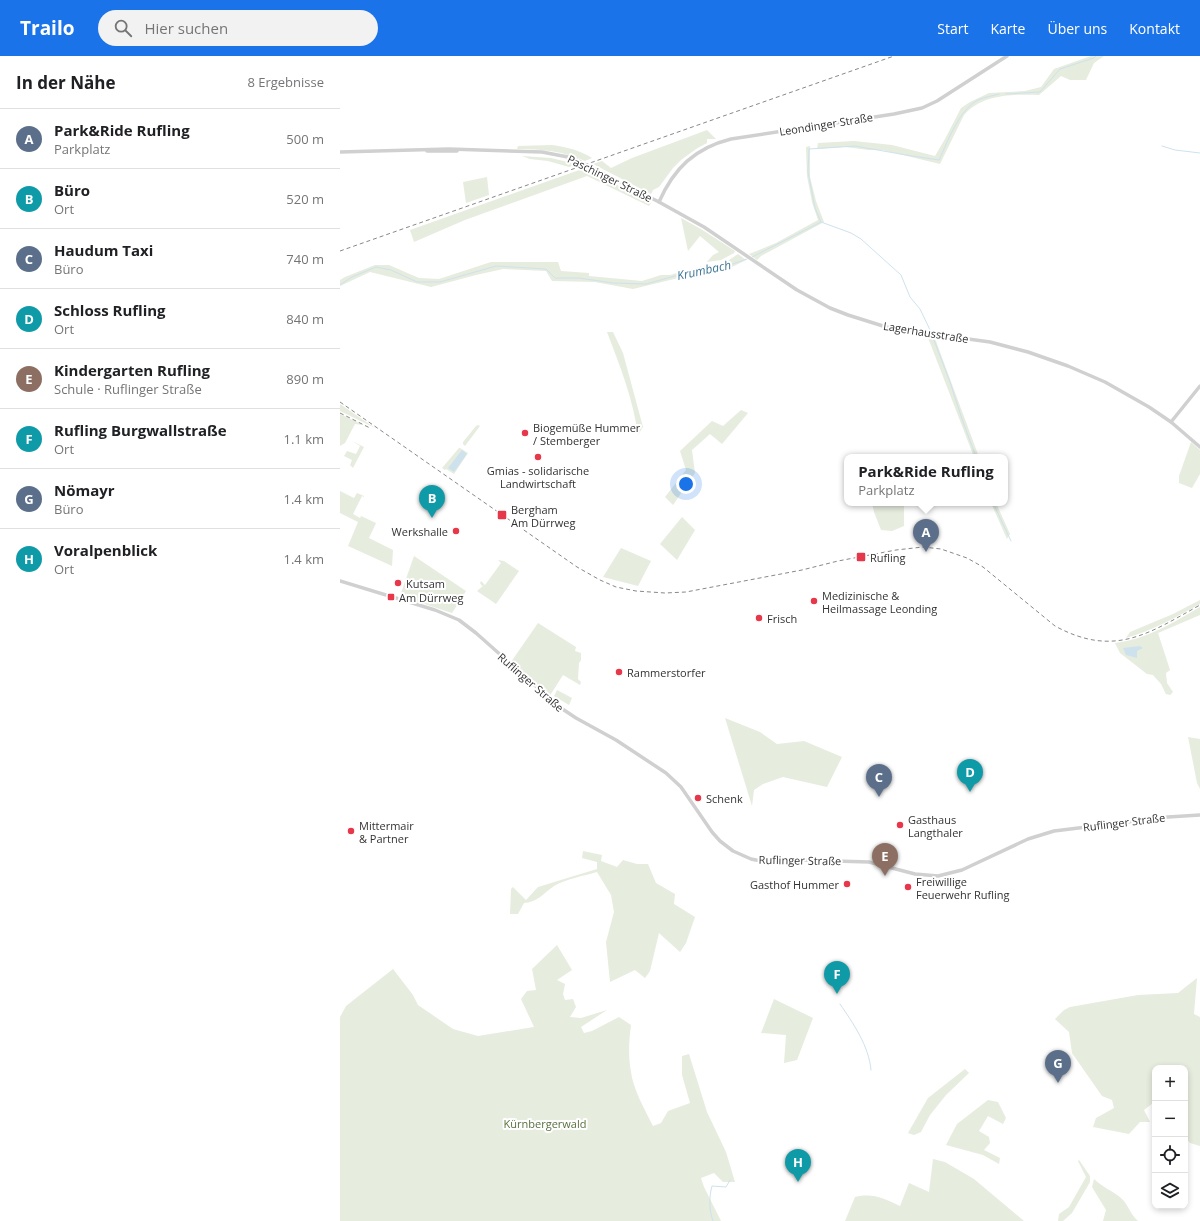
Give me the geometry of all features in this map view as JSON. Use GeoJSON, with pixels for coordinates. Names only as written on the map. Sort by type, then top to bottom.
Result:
{"type":"FeatureCollection","features":[{"type":"Feature","properties":{"kind":"street","name":"Leondinger Straße"},"geometry":{"type":"LineString","coordinates":[[659,202],[671,179],[683,164],[695,154],[710,145],[730,139],[922,108],[937,101],[1006,56]]}},
{"type":"Feature","properties":{"kind":"street","name":"Paschinger Straße"},"geometry":{"type":"LineString","coordinates":[[340,152],[418,150],[449,152],[464,150],[542,152],[565,156],[589,166],[659,202]]}},
{"type":"Feature","properties":{"kind":"street","name":"Lagerhausstraße"},"geometry":{"type":"LineString","coordinates":[[659,202],[704,227],[801,293],[839,312],[888,327],[1001,344],[1068,366],[1091,375],[1149,407],[1171,422],[1200,447]]}},
{"type":"Feature","properties":{"kind":"street"},"geometry":{"type":"LineString","coordinates":[[1171,422],[1200,386]]}},
{"type":"Feature","properties":{"kind":"street","name":"Ruflinger Straße"},"geometry":{"type":"LineString","coordinates":[[340,581],[435,610],[458,620],[476,633],[558,706],[576,718],[616,740],[666,773],[681,787],[712,832],[720,841],[733,851],[750,859],[766,862],[801,860],[869,862],[915,874],[938,876],[962,870],[1028,839],[1054,831],[1162,817],[1200,815]]}},
{"type":"Feature","properties":{"kind":"green space"},"geometry":{"type":"Polygon","coordinates":[[[1091,56],[1104,56],[1094,63],[1086,80],[1070,80],[1061,76],[1039,95],[1009,95],[989,99],[971,108],[964,115],[940,164],[882,150],[845,147],[817,149],[818,143],[854,141],[892,145],[935,156],[961,108],[970,102],[989,93],[1025,91],[1041,87],[1054,69],[1091,56]]]}},
{"type":"Feature","properties":{"kind":"green space"},"geometry":{"type":"Polygon","coordinates":[[[707,130],[716,139],[707,139],[707,143],[681,160],[659,187],[653,190],[651,194],[593,164],[602,161],[611,168],[632,158],[707,130]]]}},
{"type":"Feature","properties":{"kind":"green space"},"geometry":{"type":"Polygon","coordinates":[[[552,145],[573,149],[592,158],[585,161],[552,151],[517,149],[518,146],[552,145]]]}},
{"type":"Feature","properties":{"kind":"green space"},"geometry":{"type":"Polygon","coordinates":[[[810,146],[810,177],[816,201],[824,222],[761,256],[757,260],[749,254],[776,243],[818,220],[812,202],[807,176],[806,147],[810,146]]]}},
{"type":"Feature","properties":{"kind":"green space"},"geometry":{"type":"Polygon","coordinates":[[[522,156],[551,158],[576,164],[569,167],[522,156]]]}},
{"type":"Feature","properties":{"kind":"green space"},"geometry":{"type":"Polygon","coordinates":[[[585,168],[651,203],[649,206],[587,176],[465,220],[414,242],[410,230],[585,168]]]}},
{"type":"Feature","properties":{"kind":"green space"},"geometry":{"type":"Polygon","coordinates":[[[487,177],[489,195],[466,203],[463,182],[487,177]]]}},
{"type":"Feature","properties":{"kind":"green space"},"geometry":{"type":"Polygon","coordinates":[[[681,218],[735,251],[734,253],[721,260],[707,262],[713,255],[719,252],[700,236],[688,251],[681,218]]]}},
{"type":"Feature","properties":{"kind":"green space"},"geometry":{"type":"Polygon","coordinates":[[[738,254],[746,260],[724,271],[703,272],[633,289],[595,282],[552,281],[546,271],[503,269],[431,287],[370,272],[340,286],[340,280],[345,277],[375,265],[389,265],[419,278],[439,279],[491,262],[558,262],[561,271],[589,273],[589,276],[642,281],[661,275],[670,275],[699,267],[726,262],[738,254]]]}},
{"type":"Feature","properties":{"kind":"green space"},"geometry":{"type":"Polygon","coordinates":[[[607,332],[613,332],[623,353],[643,427],[638,435],[629,396],[607,332]]]}},
{"type":"Feature","properties":{"kind":"green space"},"geometry":{"type":"Polygon","coordinates":[[[927,335],[934,336],[978,454],[973,454],[927,335]]]}},
{"type":"Feature","properties":{"kind":"green space"},"geometry":{"type":"Polygon","coordinates":[[[340,404],[375,428],[340,411],[340,404]]]}},
{"type":"Feature","properties":{"kind":"green space"},"geometry":{"type":"Polygon","coordinates":[[[741,410],[748,413],[722,444],[710,434],[692,450],[695,473],[673,505],[665,497],[686,470],[680,451],[712,421],[723,426],[741,410]]]}},
{"type":"Feature","properties":{"kind":"green space"},"geometry":{"type":"Polygon","coordinates":[[[340,414],[363,425],[355,424],[345,443],[340,446],[340,414]]]}},
{"type":"Feature","properties":{"kind":"green space"},"geometry":{"type":"Polygon","coordinates":[[[478,425],[480,426],[465,446],[463,442],[478,425]]]}},
{"type":"Feature","properties":{"kind":"green space"},"geometry":{"type":"Polygon","coordinates":[[[352,441],[364,447],[353,468],[350,465],[352,460],[344,456],[347,451],[356,454],[360,446],[352,441]]]}},
{"type":"Feature","properties":{"kind":"green space"},"geometry":{"type":"Polygon","coordinates":[[[1191,442],[1200,450],[1200,474],[1192,488],[1179,483],[1179,476],[1191,442]]]}},
{"type":"Feature","properties":{"kind":"green space"},"geometry":{"type":"Polygon","coordinates":[[[459,448],[468,453],[454,474],[442,468],[459,448]]]}},
{"type":"Feature","properties":{"kind":"green space"},"geometry":{"type":"Polygon","coordinates":[[[340,491],[354,498],[357,493],[364,496],[362,496],[353,514],[376,523],[369,538],[393,550],[392,566],[348,546],[358,522],[340,513],[340,491]]]}},
{"type":"Feature","properties":{"kind":"green space"},"geometry":{"type":"Polygon","coordinates":[[[873,506],[904,506],[904,526],[892,531],[881,530],[873,506]]]}},
{"type":"Feature","properties":{"kind":"green space"},"geometry":{"type":"Polygon","coordinates":[[[992,506],[997,506],[1010,534],[1007,539],[992,506]]]}},
{"type":"Feature","properties":{"kind":"green space"},"geometry":{"type":"Polygon","coordinates":[[[682,517],[695,530],[677,560],[660,544],[682,517]]]}},
{"type":"Feature","properties":{"kind":"green space"},"geometry":{"type":"Polygon","coordinates":[[[621,548],[651,561],[638,586],[603,577],[621,548]]]}},
{"type":"Feature","properties":{"kind":"green space"},"geometry":{"type":"Polygon","coordinates":[[[414,556],[466,591],[452,613],[400,596],[414,556]]]}},
{"type":"Feature","properties":{"kind":"green space"},"geometry":{"type":"Polygon","coordinates":[[[498,560],[504,561],[519,571],[496,604],[477,591],[484,585],[482,586],[480,583],[481,581],[485,585],[501,563],[498,560]]]}},
{"type":"Feature","properties":{"kind":"green space"},"geometry":{"type":"Polygon","coordinates":[[[1200,600],[1200,604],[1173,619],[1155,628],[1126,638],[1130,632],[1173,614],[1200,600]]]}},
{"type":"Feature","properties":{"kind":"green space"},"geometry":{"type":"Polygon","coordinates":[[[1200,607],[1200,615],[1158,633],[1170,670],[1166,673],[1167,683],[1173,692],[1170,695],[1166,694],[1161,684],[1153,675],[1147,674],[1120,653],[1115,643],[1138,638],[1159,630],[1200,607]]]}},
{"type":"Feature","properties":{"kind":"green space"},"geometry":{"type":"Polygon","coordinates":[[[538,623],[576,647],[575,651],[581,653],[578,679],[581,682],[580,685],[563,675],[549,697],[511,662],[538,623]]]}},
{"type":"Feature","properties":{"kind":"green space"},"geometry":{"type":"Polygon","coordinates":[[[557,690],[572,698],[569,705],[554,696],[557,690]]]}},
{"type":"Feature","properties":{"kind":"green space"},"geometry":{"type":"Polygon","coordinates":[[[725,718],[760,732],[777,744],[804,741],[842,757],[827,787],[783,777],[763,784],[754,790],[752,806],[725,718]]]}},
{"type":"Feature","properties":{"kind":"green space"},"geometry":{"type":"Polygon","coordinates":[[[1188,737],[1200,739],[1200,789],[1197,783],[1188,737]]]}},
{"type":"Feature","properties":{"kind":"green space"},"geometry":{"type":"Polygon","coordinates":[[[583,851],[602,855],[601,861],[617,867],[623,860],[637,864],[648,864],[656,883],[675,894],[674,904],[695,917],[686,943],[680,952],[659,933],[650,971],[645,978],[635,970],[610,982],[606,942],[614,912],[611,895],[597,872],[554,886],[540,897],[528,903],[524,903],[518,914],[510,914],[511,889],[513,887],[526,900],[538,887],[597,869],[597,862],[582,858],[583,851]]]}},
{"type":"Feature","properties":{"kind":"green space","name":"Kürnbergerwald"},"geometry":{"type":"Polygon","coordinates":[[[557,945],[572,970],[557,980],[565,984],[563,994],[565,1000],[573,999],[576,1007],[570,1017],[581,1018],[607,1010],[581,1027],[584,1033],[592,1031],[619,1017],[631,1025],[629,1054],[632,1079],[653,1126],[661,1123],[668,1111],[690,1103],[682,1075],[682,1056],[689,1054],[707,1112],[726,1152],[735,1182],[723,1182],[714,1173],[701,1178],[721,1221],[340,1221],[340,1017],[346,1006],[393,969],[413,995],[418,1005],[453,1029],[478,1036],[534,1027],[521,999],[527,991],[536,990],[532,969],[557,945]]]}},
{"type":"Feature","properties":{"kind":"green space"},"geometry":{"type":"Polygon","coordinates":[[[1197,978],[1194,1014],[1200,1017],[1200,1146],[1190,1143],[1188,1141],[1188,1065],[1152,1065],[1152,1104],[1144,1110],[1150,1122],[1140,1122],[1129,1134],[1093,1127],[1096,1118],[1114,1108],[1112,1100],[1102,1096],[1072,1053],[1069,1032],[1055,1019],[1064,1010],[1070,1007],[1138,995],[1178,993],[1197,978]]]}},
{"type":"Feature","properties":{"kind":"green space"},"geometry":{"type":"Polygon","coordinates":[[[774,999],[813,1018],[797,1060],[784,1063],[786,1035],[761,1033],[774,999]]]}},
{"type":"Feature","properties":{"kind":"green space"},"geometry":{"type":"Polygon","coordinates":[[[965,1069],[969,1073],[946,1095],[930,1115],[921,1132],[914,1135],[908,1133],[928,1098],[965,1069]]]}},
{"type":"Feature","properties":{"kind":"green space"},"geometry":{"type":"Polygon","coordinates":[[[988,1100],[998,1102],[1006,1118],[1003,1124],[988,1116],[979,1131],[989,1137],[990,1143],[984,1150],[1000,1158],[999,1164],[983,1155],[946,1145],[957,1124],[988,1100]]]}},
{"type":"Feature","properties":{"kind":"green space"},"geometry":{"type":"Polygon","coordinates":[[[933,1159],[945,1162],[974,1179],[1024,1221],[845,1221],[855,1197],[878,1197],[900,1206],[909,1183],[929,1192],[933,1159]]]}},
{"type":"Feature","properties":{"kind":"green space"},"geometry":{"type":"Polygon","coordinates":[[[1079,1160],[1090,1176],[1090,1182],[1072,1213],[1063,1221],[1058,1221],[1059,1214],[1069,1207],[1086,1177],[1078,1161],[1079,1160]]]}},
{"type":"Feature","properties":{"kind":"green space"},"geometry":{"type":"Polygon","coordinates":[[[1094,1179],[1121,1198],[1138,1221],[1103,1221],[1106,1210],[1092,1187],[1094,1179]]]}},
{"type":"Feature","properties":{"kind":"water"},"geometry":{"type":"Polygon","coordinates":[[[462,450],[467,454],[454,472],[448,468],[462,450]]]}},
{"type":"Feature","properties":{"kind":"water"},"geometry":{"type":"Polygon","coordinates":[[[1140,646],[1143,648],[1137,651],[1137,658],[1126,655],[1123,648],[1140,646]]]}},
{"type":"Feature","properties":{"kind":"waterway","name":"Krumbach"},"geometry":{"type":"LineString","coordinates":[[1006,94],[1040,92],[1060,69],[1094,58],[1096,56]]}},
{"type":"Feature","properties":{"kind":"waterway","name":"Krumbach"},"geometry":{"type":"LineString","coordinates":[[752,257],[821,222],[815,208],[808,172],[809,149],[855,146],[939,160],[950,135],[965,111],[978,100],[999,94]]}},
{"type":"Feature","properties":{"kind":"waterway"},"geometry":{"type":"LineString","coordinates":[[1162,146],[1175,150],[1200,153]]}},
{"type":"Feature","properties":{"kind":"waterway"},"geometry":{"type":"LineString","coordinates":[[821,222],[851,233],[861,239],[901,275],[910,297],[920,309],[931,332]]}},
{"type":"Feature","properties":{"kind":"waterway","name":"Krumbach"},"geometry":{"type":"LineString","coordinates":[[340,285],[352,277],[376,267],[391,270],[417,282],[440,282],[496,266],[546,269],[555,278],[579,278],[613,283],[646,284],[693,271],[724,267],[747,259]]}},
{"type":"Feature","properties":{"kind":"waterway"},"geometry":{"type":"LineString","coordinates":[[932,335],[975,454]]}},
{"type":"Feature","properties":{"kind":"waterway"},"geometry":{"type":"LineString","coordinates":[[994,506],[1011,541]]}},
{"type":"Feature","properties":{"kind":"waterway"},"geometry":{"type":"LineString","coordinates":[[840,1004],[864,1044],[870,1061],[871,1070]]}},
{"type":"Feature","properties":{"kind":"waterway"},"geometry":{"type":"LineString","coordinates":[[713,1221],[710,1204],[712,1186],[726,1187],[730,1180]]}},
{"type":"Feature","properties":{"kind":"railway"},"geometry":{"type":"LineString","coordinates":[[340,251],[894,56]]}},
{"type":"Feature","properties":{"kind":"railway"},"geometry":{"type":"LineString","coordinates":[[340,402],[577,567],[616,587],[636,591],[665,593],[686,592],[802,570],[838,561],[896,550],[923,547],[941,549],[967,558],[983,567],[1055,626],[1076,635],[1095,640],[1113,641],[1147,633],[1200,605]]}},
{"type":"Feature","properties":{"kind":"railway"},"geometry":{"type":"LineString","coordinates":[[340,413],[370,428]]}},
{"type":"Feature","properties":{"kind":"place","name":"Biogemüße Hummer / Stemberger"},"geometry":{"type":"Point","coordinates":[525,433]}},
{"type":"Feature","properties":{"kind":"place","name":"Gmias - solidarische Landwirtschaft"},"geometry":{"type":"Point","coordinates":[538,457]}},
{"type":"Feature","properties":{"kind":"place","name":"Bergham Am Dürrweg"},"geometry":{"type":"Point","coordinates":[502,515]}},
{"type":"Feature","properties":{"kind":"place","name":"Büro"},"geometry":{"type":"Point","coordinates":[432,518]}},
{"type":"Feature","properties":{"kind":"place","name":"Werkshalle"},"geometry":{"type":"Point","coordinates":[456,531]}},
{"type":"Feature","properties":{"kind":"place","name":"Park&Ride Rufling"},"geometry":{"type":"Point","coordinates":[926,552]}},
{"type":"Feature","properties":{"kind":"place","name":"Rufling"},"geometry":{"type":"Point","coordinates":[861,557]}},
{"type":"Feature","properties":{"kind":"place","name":"Kutsam"},"geometry":{"type":"Point","coordinates":[398,583]}},
{"type":"Feature","properties":{"kind":"place","name":"Am Dürrweg"},"geometry":{"type":"Point","coordinates":[391,597]}},
{"type":"Feature","properties":{"kind":"place","name":"Medizinische & Heilmassage Leonding"},"geometry":{"type":"Point","coordinates":[814,601]}},
{"type":"Feature","properties":{"kind":"place","name":"Frisch"},"geometry":{"type":"Point","coordinates":[759,618]}},
{"type":"Feature","properties":{"kind":"place","name":"Rammerstorfer"},"geometry":{"type":"Point","coordinates":[619,672]}},
{"type":"Feature","properties":{"kind":"place","name":"Schloss Rufling"},"geometry":{"type":"Point","coordinates":[970,792]}},
{"type":"Feature","properties":{"kind":"place","name":"Haudum Taxi"},"geometry":{"type":"Point","coordinates":[879,797]}},
{"type":"Feature","properties":{"kind":"place","name":"Schenk"},"geometry":{"type":"Point","coordinates":[698,798]}},
{"type":"Feature","properties":{"kind":"place","name":"Gasthaus Langthaler"},"geometry":{"type":"Point","coordinates":[900,825]}},
{"type":"Feature","properties":{"kind":"place","name":"Mittermair & Partner"},"geometry":{"type":"Point","coordinates":[351,831]}},
{"type":"Feature","properties":{"kind":"place","name":"Kindergarten Rufling"},"geometry":{"type":"Point","coordinates":[885,876]}},
{"type":"Feature","properties":{"kind":"place","name":"Gasthof Hummer"},"geometry":{"type":"Point","coordinates":[847,884]}},
{"type":"Feature","properties":{"kind":"place","name":"Freiwillige Feuerwehr Rufling"},"geometry":{"type":"Point","coordinates":[908,887]}},
{"type":"Feature","properties":{"kind":"place","name":"Rufling Burgwallstraße"},"geometry":{"type":"Point","coordinates":[837,994]}},
{"type":"Feature","properties":{"kind":"place","name":"Nömayr"},"geometry":{"type":"Point","coordinates":[1058,1083]}},
{"type":"Feature","properties":{"kind":"place","name":"Voralpenblick"},"geometry":{"type":"Point","coordinates":[798,1182]}}]}
